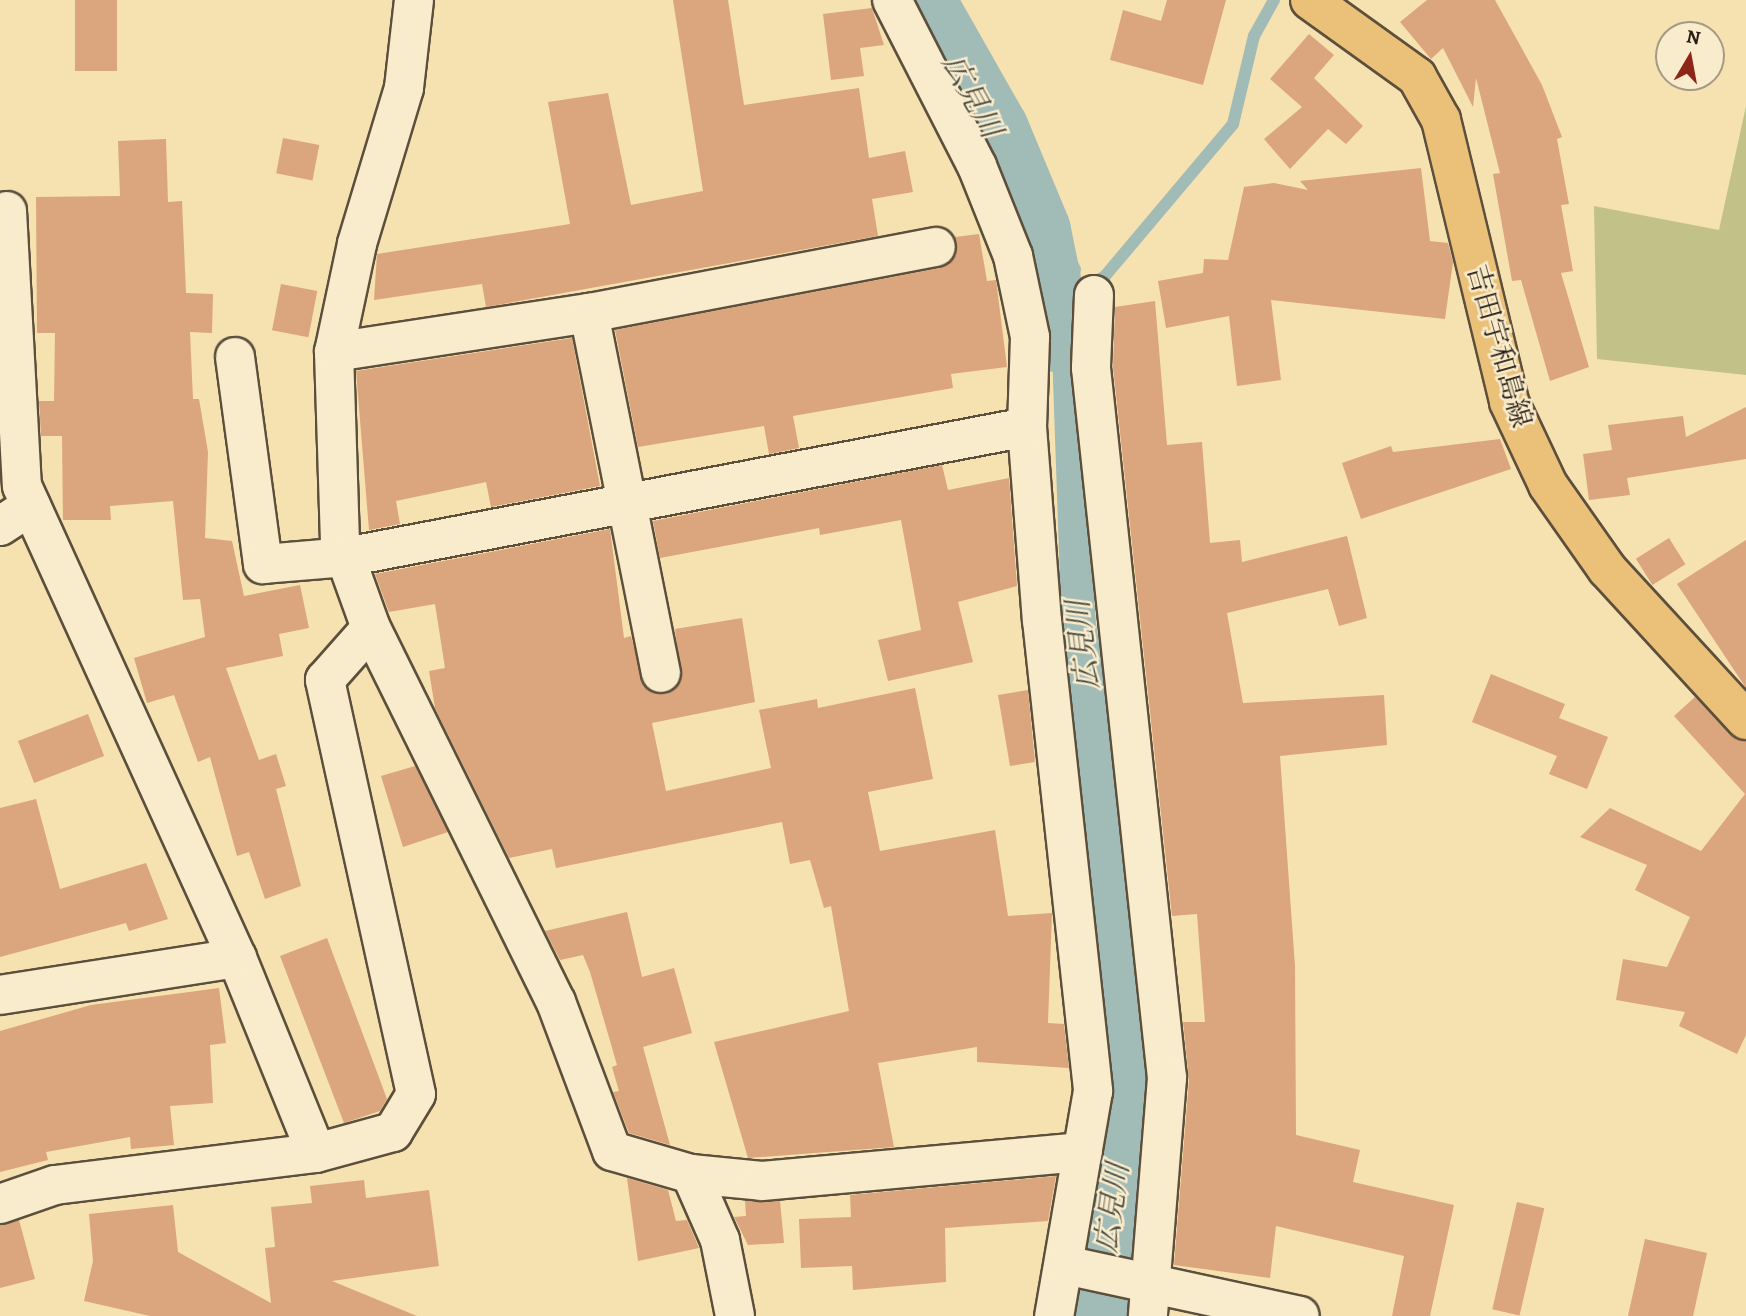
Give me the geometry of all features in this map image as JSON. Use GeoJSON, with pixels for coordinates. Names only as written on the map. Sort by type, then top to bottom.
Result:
{"type":"FeatureCollection","features":[{"type":"Feature","properties":{"kind":"main road","name":"吉田宇和島線"},"geometry":{"type":"LineString","coordinates":[[1310,0],[1344,18],[1417,77],[1441,120],[1509,402],[1548,485],[1607,569],[1746,720]]}},
{"type":"Feature","properties":{"kind":"street"},"geometry":{"type":"LineString","coordinates":[[414,0],[404,88],[357,244],[334,352],[346,557],[371,628],[556,1002],[612,1151],[691,1174],[762,1181],[1083,1153]]}},
{"type":"Feature","properties":{"kind":"street"},"geometry":{"type":"LineString","coordinates":[[892,0],[977,166],[1013,256],[1030,337],[1027,427],[1042,620],[1088,1022],[1093,1091],[1083,1153],[1071,1266],[1054,1316]]}},
{"type":"Feature","properties":{"kind":"street"},"geometry":{"type":"LineString","coordinates":[[7,211],[22,486],[237,958],[316,1153]]}},
{"type":"Feature","properties":{"kind":"street"},"geometry":{"type":"LineString","coordinates":[[334,352],[589,313],[936,247]]}},
{"type":"Feature","properties":{"kind":"street"},"geometry":{"type":"LineString","coordinates":[[1094,295],[1096,422],[1167,1078],[1146,1291]]}},
{"type":"Feature","properties":{"kind":"street"},"geometry":{"type":"LineString","coordinates":[[589,313],[661,673]]}},
{"type":"Feature","properties":{"kind":"street"},"geometry":{"type":"LineString","coordinates":[[236,356],[263,564],[346,557],[1027,427]]}},
{"type":"Feature","properties":{"kind":"street"},"geometry":{"type":"LineString","coordinates":[[0,526],[31,506]]}},
{"type":"Feature","properties":{"kind":"street"},"geometry":{"type":"LineString","coordinates":[[0,1203],[55,1185],[316,1153],[393,1132],[416,1094],[325,680],[371,628]]}},
{"type":"Feature","properties":{"kind":"street"},"geometry":{"type":"LineString","coordinates":[[0,995],[237,958]]}},
{"type":"Feature","properties":{"kind":"street"},"geometry":{"type":"LineString","coordinates":[[691,1174],[720,1240],[735,1316]]}},
{"type":"Feature","properties":{"kind":"street"},"geometry":{"type":"LineString","coordinates":[[1071,1266],[1146,1291],[1300,1316]]}},
{"type":"Feature","properties":{"kind":"shaded area"},"geometry":{"type":"Polygon","coordinates":[[[1746,106],[1746,375],[1597,359],[1594,206],[1719,230],[1746,106]]]}},
{"type":"Feature","properties":{"kind":"water"},"geometry":{"type":"Polygon","coordinates":[[[1060,228],[1081,268],[1074,324],[1096,623],[1135,871],[1152,1062],[1128,1316],[1066,1316],[1108,1085],[1061,611],[1052,351],[1023,246],[1060,228]]]}},
{"type":"Feature","properties":{"kind":"building"},"geometry":{"type":"Polygon","coordinates":[[[75,0],[117,0],[117,71],[75,71],[75,0]]]}},
{"type":"Feature","properties":{"kind":"building"},"geometry":{"type":"Polygon","coordinates":[[[673,0],[728,0],[744,105],[859,88],[869,158],[905,151],[913,192],[872,199],[878,236],[486,307],[482,284],[374,300],[377,254],[570,224],[548,102],[608,93],[631,205],[703,191],[673,0]]]}},
{"type":"Feature","properties":{"kind":"building"},"geometry":{"type":"Polygon","coordinates":[[[1167,0],[1226,0],[1203,85],[1110,60],[1123,10],[1161,21],[1167,0]]]}},
{"type":"Feature","properties":{"kind":"building"},"geometry":{"type":"Polygon","coordinates":[[[1427,0],[1495,0],[1542,85],[1562,137],[1557,139],[1569,204],[1561,205],[1573,271],[1561,273],[1589,367],[1550,381],[1521,280],[1512,281],[1493,174],[1500,173],[1476,78],[1473,107],[1443,48],[1431,59],[1400,22],[1427,0]]]}},
{"type":"Feature","properties":{"kind":"building"},"geometry":{"type":"Polygon","coordinates":[[[872,8],[884,45],[860,48],[864,76],[831,80],[823,14],[872,8]]]}},
{"type":"Feature","properties":{"kind":"building"},"geometry":{"type":"Polygon","coordinates":[[[1309,34],[1334,55],[1314,78],[1363,126],[1346,144],[1328,129],[1290,169],[1264,139],[1302,107],[1270,79],[1309,34]]]}},
{"type":"Feature","properties":{"kind":"building"},"geometry":{"type":"Polygon","coordinates":[[[283,138],[319,145],[312,180],[276,173],[283,138]]]}},
{"type":"Feature","properties":{"kind":"building"},"geometry":{"type":"Polygon","coordinates":[[[166,139],[168,202],[182,201],[186,293],[213,294],[212,333],[190,332],[193,399],[199,399],[208,452],[205,538],[232,541],[244,596],[300,585],[309,628],[279,634],[283,656],[226,668],[259,760],[276,754],[286,786],[276,789],[301,886],[265,899],[249,852],[237,856],[210,757],[198,762],[174,695],[147,703],[134,658],[205,637],[200,599],[183,600],[173,501],[110,506],[111,520],[63,520],[62,436],[41,436],[39,401],[54,401],[55,333],[37,333],[36,197],[120,196],[118,141],[166,139]]]}},
{"type":"Feature","properties":{"kind":"building"},"geometry":{"type":"Polygon","coordinates":[[[1421,168],[1430,241],[1448,243],[1453,262],[1445,319],[1271,300],[1281,380],[1237,386],[1229,316],[1166,328],[1158,281],[1203,273],[1204,259],[1228,260],[1244,187],[1274,183],[1308,190],[1300,181],[1421,168]]]}},
{"type":"Feature","properties":{"kind":"building"},"geometry":{"type":"Polygon","coordinates":[[[979,234],[987,281],[996,280],[1007,367],[951,374],[953,388],[793,416],[799,448],[769,454],[764,426],[638,447],[615,330],[940,268],[956,255],[955,237],[979,234]]]}},
{"type":"Feature","properties":{"kind":"building"},"geometry":{"type":"Polygon","coordinates":[[[281,284],[317,291],[308,337],[272,330],[281,284]]]}},
{"type":"Feature","properties":{"kind":"building"},"geometry":{"type":"Polygon","coordinates":[[[1155,301],[1167,445],[1202,442],[1210,543],[1240,540],[1242,562],[1347,536],[1367,618],[1339,626],[1328,589],[1227,613],[1243,703],[1384,695],[1387,745],[1280,756],[1295,966],[1296,1135],[1360,1150],[1353,1182],[1454,1205],[1430,1316],[1392,1316],[1404,1256],[1276,1226],[1270,1278],[1174,1265],[1189,1080],[1183,1022],[1205,1022],[1197,914],[1172,916],[1113,367],[1115,307],[1155,301]]]}},
{"type":"Feature","properties":{"kind":"building"},"geometry":{"type":"Polygon","coordinates":[[[572,338],[600,486],[491,507],[486,482],[396,501],[400,524],[369,530],[356,371],[572,338]]]}},
{"type":"Feature","properties":{"kind":"building"},"geometry":{"type":"Polygon","coordinates":[[[1746,407],[1746,459],[1627,478],[1630,495],[1589,500],[1583,454],[1612,450],[1608,425],[1683,416],[1686,437],[1746,407]]]}},
{"type":"Feature","properties":{"kind":"building"},"geometry":{"type":"Polygon","coordinates":[[[1500,439],[1511,469],[1361,519],[1342,463],[1391,446],[1393,452],[1500,439]]]}},
{"type":"Feature","properties":{"kind":"building"},"geometry":{"type":"Polygon","coordinates":[[[942,465],[948,490],[1009,478],[1017,586],[958,602],[973,662],[888,681],[878,640],[921,630],[901,520],[820,535],[819,528],[660,558],[653,521],[942,465]]]}},
{"type":"Feature","properties":{"kind":"building"},"geometry":{"type":"Polygon","coordinates":[[[610,529],[624,638],[631,636],[645,688],[666,694],[681,681],[675,629],[742,618],[755,702],[652,723],[666,791],[771,768],[759,710],[817,699],[818,708],[915,688],[933,779],[868,792],[880,851],[995,830],[1008,916],[1052,913],[1048,1023],[1064,1024],[1069,1068],[977,1062],[977,1047],[878,1063],[894,1147],[748,1158],[714,1042],[849,1011],[831,906],[824,908],[810,860],[790,864],[782,822],[556,868],[552,849],[509,858],[435,708],[429,671],[445,668],[435,604],[389,612],[375,574],[610,529]]]}},
{"type":"Feature","properties":{"kind":"building"},"geometry":{"type":"Polygon","coordinates":[[[1669,538],[1685,564],[1652,585],[1636,559],[1669,538]]]}},
{"type":"Feature","properties":{"kind":"building"},"geometry":{"type":"Polygon","coordinates":[[[1746,540],[1746,688],[1677,584],[1746,540]]]}},
{"type":"Feature","properties":{"kind":"building"},"geometry":{"type":"Polygon","coordinates":[[[1491,674],[1565,704],[1559,718],[1608,737],[1587,789],[1549,774],[1557,756],[1472,722],[1491,674]]]}},
{"type":"Feature","properties":{"kind":"building"},"geometry":{"type":"Polygon","coordinates":[[[1028,690],[1035,762],[1010,766],[998,695],[1028,690]]]}},
{"type":"Feature","properties":{"kind":"building"},"geometry":{"type":"Polygon","coordinates":[[[1695,697],[1730,735],[1746,741],[1746,1035],[1737,1054],[1679,1026],[1685,1012],[1616,1000],[1623,959],[1667,967],[1690,917],[1635,890],[1647,865],[1580,837],[1610,808],[1701,851],[1745,794],[1674,716],[1695,697]]]}},
{"type":"Feature","properties":{"kind":"building"},"geometry":{"type":"Polygon","coordinates":[[[88,714],[104,756],[34,783],[18,741],[88,714]]]}},
{"type":"Feature","properties":{"kind":"building"},"geometry":{"type":"Polygon","coordinates":[[[415,766],[448,832],[403,847],[381,776],[415,766]]]}},
{"type":"Feature","properties":{"kind":"building"},"geometry":{"type":"Polygon","coordinates":[[[36,799],[60,889],[146,863],[168,919],[129,931],[126,923],[0,957],[0,808],[36,799]]]}},
{"type":"Feature","properties":{"kind":"building"},"geometry":{"type":"Polygon","coordinates":[[[627,912],[642,977],[674,968],[692,1033],[643,1047],[670,1145],[629,1133],[613,1092],[619,1091],[612,1067],[617,1065],[583,955],[560,960],[545,931],[627,912]]]}},
{"type":"Feature","properties":{"kind":"building"},"geometry":{"type":"Polygon","coordinates":[[[327,938],[387,1099],[380,1111],[344,1123],[280,956],[327,938]]]}},
{"type":"Feature","properties":{"kind":"building"},"geometry":{"type":"Polygon","coordinates":[[[219,988],[226,1043],[210,1045],[213,1103],[170,1106],[174,1145],[131,1149],[130,1137],[46,1152],[48,1160],[0,1172],[0,1031],[91,1005],[219,988]]]}},
{"type":"Feature","properties":{"kind":"building"},"geometry":{"type":"Polygon","coordinates":[[[1056,1176],[1048,1221],[945,1228],[946,1282],[853,1290],[852,1266],[801,1268],[799,1219],[851,1217],[850,1195],[1056,1176]]]}},
{"type":"Feature","properties":{"kind":"building"},"geometry":{"type":"Polygon","coordinates":[[[627,1178],[668,1190],[676,1221],[687,1220],[699,1248],[638,1261],[627,1178]]]}},
{"type":"Feature","properties":{"kind":"building"},"geometry":{"type":"Polygon","coordinates":[[[364,1180],[366,1198],[429,1190],[439,1266],[332,1281],[417,1316],[150,1316],[84,1301],[93,1261],[89,1214],[173,1205],[178,1252],[271,1303],[265,1248],[275,1247],[271,1207],[312,1203],[310,1186],[364,1180]]]}},
{"type":"Feature","properties":{"kind":"building"},"geometry":{"type":"Polygon","coordinates":[[[745,1201],[780,1201],[784,1243],[748,1245],[734,1217],[746,1216],[745,1201]]]}},
{"type":"Feature","properties":{"kind":"building"},"geometry":{"type":"Polygon","coordinates":[[[1517,1202],[1544,1208],[1520,1315],[1492,1309],[1517,1202]]]}},
{"type":"Feature","properties":{"kind":"building"},"geometry":{"type":"Polygon","coordinates":[[[19,1220],[35,1279],[0,1288],[0,1225],[19,1220]]]}},
{"type":"Feature","properties":{"kind":"building"},"geometry":{"type":"Polygon","coordinates":[[[1645,1239],[1707,1253],[1693,1316],[1628,1316],[1645,1239]]]}},
{"type":"Feature","properties":{"kind":"waterway","name":"広見川"},"geometry":{"type":"LineString","coordinates":[[919,0],[993,130],[1035,231],[1056,336]]}},
{"type":"Feature","properties":{"kind":"waterway"},"geometry":{"type":"LineString","coordinates":[[1088,286],[1105,276],[1233,124],[1254,36],[1274,0]]}}]}
